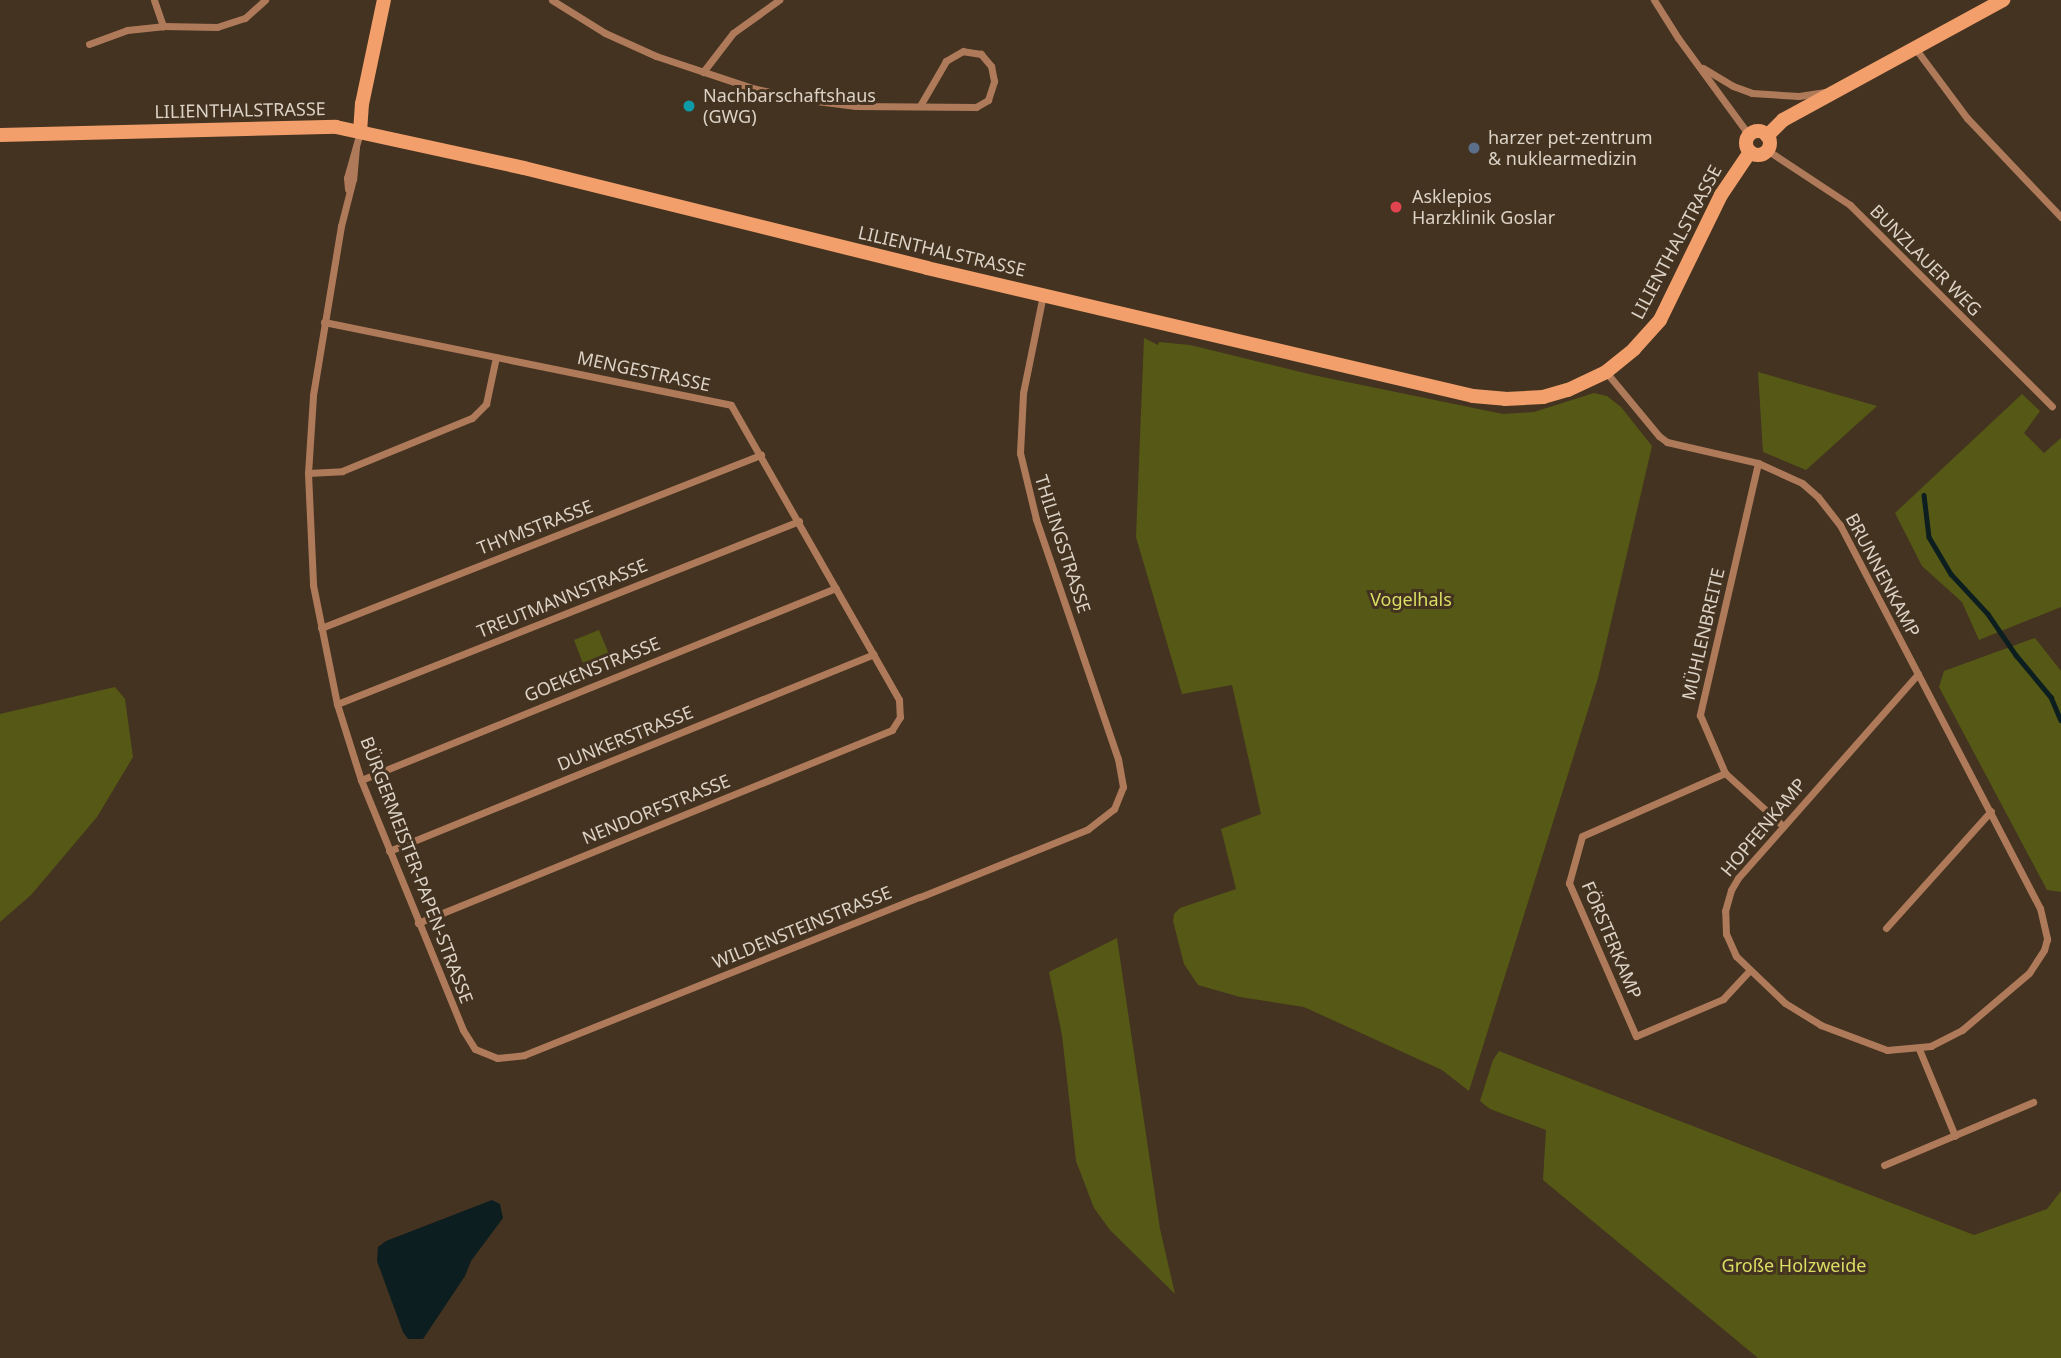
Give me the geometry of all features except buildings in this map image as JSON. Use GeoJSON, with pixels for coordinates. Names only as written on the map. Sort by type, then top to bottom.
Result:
{"type":"FeatureCollection","features":[{"type":"Feature","properties":{"kind":"street"},"geometry":{"type":"LineString","coordinates":[[154,0],[163,26]]}},
{"type":"Feature","properties":{"kind":"street"},"geometry":{"type":"LineString","coordinates":[[89,44],[127,30],[163,26],[217,27],[245,18],[265,0]]}},
{"type":"Feature","properties":{"kind":"street"},"geometry":{"type":"LineString","coordinates":[[359,132],[373,81],[372,65],[384,0]]}},
{"type":"Feature","properties":{"kind":"street"},"geometry":{"type":"LineString","coordinates":[[552,0],[605,33],[656,56],[752,88],[801,99],[856,106],[921,104],[976,107],[988,100],[994,81],[991,66],[981,54],[962,51],[946,61],[921,104]]}},
{"type":"Feature","properties":{"kind":"street"},"geometry":{"type":"LineString","coordinates":[[703,72],[733,33],[779,0]]}},
{"type":"Feature","properties":{"kind":"street"},"geometry":{"type":"LineString","coordinates":[[1654,0],[1749,135]]}},
{"type":"Feature","properties":{"kind":"street"},"geometry":{"type":"LineString","coordinates":[[1767,143],[1757,132],[1749,135],[1746,142],[1750,152],[1758,155],[1767,143],[1783,120],[2003,0]]}},
{"type":"Feature","properties":{"kind":"street"},"geometry":{"type":"LineString","coordinates":[[1915,48],[1967,118],[2061,217]]}},
{"type":"Feature","properties":{"kind":"street"},"geometry":{"type":"LineString","coordinates":[[1699,66],[1733,86],[1752,93],[1799,96],[1839,90]]}},
{"type":"Feature","properties":{"kind":"street","name":"LILIENTHALSTRASSE"},"geometry":{"type":"LineString","coordinates":[[0,135],[323,127],[359,132],[1473,396],[1505,399],[1544,397],[1606,372],[1634,349],[1660,320],[1721,195],[1750,152]]}},
{"type":"Feature","properties":{"kind":"street","name":"BÜRGERMEISTER-PAPEN-STRASSE"},"geometry":{"type":"LineString","coordinates":[[359,132],[347,178],[348,190],[313,396],[308,472],[313,585],[337,704],[361,780],[463,1030],[475,1049],[484,1054]]}},
{"type":"Feature","properties":{"kind":"street","name":"BUNZLAUER WEG"},"geometry":{"type":"LineString","coordinates":[[1767,143],[1850,205],[2052,406]]}},
{"type":"Feature","properties":{"kind":"street","name":"THILINGSTRASSE"},"geometry":{"type":"LineString","coordinates":[[1043,294],[1023,393],[1020,453],[1036,519],[1118,759],[1123,787],[1121,798]]}},
{"type":"Feature","properties":{"kind":"street","name":"MENGESTRASSE"},"geometry":{"type":"LineString","coordinates":[[324,322],[731,405],[899,700],[900,717]]}},
{"type":"Feature","properties":{"kind":"street"},"geometry":{"type":"LineString","coordinates":[[308,472],[342,471],[472,418],[486,404],[496,357]]}},
{"type":"Feature","properties":{"kind":"street","name":"BRUNNENKAMP"},"geometry":{"type":"LineString","coordinates":[[1606,372],[1658,436],[1675,445],[1758,463],[1802,483],[1830,510],[1918,674]]}},
{"type":"Feature","properties":{"kind":"street","name":"THYMSTRASSE"},"geometry":{"type":"LineString","coordinates":[[321,628],[761,455]]}},
{"type":"Feature","properties":{"kind":"street","name":"MÜHLENBREITE"},"geometry":{"type":"LineString","coordinates":[[1758,463],[1700,715],[1725,773],[1783,826]]}},
{"type":"Feature","properties":{"kind":"street","name":"TREUTMANNSTRASSE"},"geometry":{"type":"LineString","coordinates":[[337,704],[799,521]]}},
{"type":"Feature","properties":{"kind":"street","name":"GOEKENSTRASSE"},"geometry":{"type":"LineString","coordinates":[[361,780],[836,587]]}},
{"type":"Feature","properties":{"kind":"street","name":"DUNKERSTRASSE"},"geometry":{"type":"LineString","coordinates":[[389,851],[874,654]]}},
{"type":"Feature","properties":{"kind":"street","name":"HOPFENKAMP"},"geometry":{"type":"LineString","coordinates":[[1918,674],[1991,811],[2045,919],[2044,950],[2029,973],[1962,1030],[1919,1049],[1887,1051],[1821,1025],[1785,1003],[1736,956],[1726,934],[1727,900],[1738,878],[1918,674]]}},
{"type":"Feature","properties":{"kind":"street","name":"NENDORFSTRASSE"},"geometry":{"type":"LineString","coordinates":[[418,923],[892,730],[900,717]]}},
{"type":"Feature","properties":{"kind":"street","name":"FÖRSTERKAMP"},"geometry":{"type":"LineString","coordinates":[[1725,773],[1582,836],[1569,883],[1636,1036],[1723,999],[1749,971]]}},
{"type":"Feature","properties":{"kind":"street","name":"WILDENSTEINSTRASSE"},"geometry":{"type":"LineString","coordinates":[[484,1054],[511,1058],[524,1055],[946,887],[1088,829],[1105,818],[1121,798]]}},
{"type":"Feature","properties":{"kind":"street"},"geometry":{"type":"LineString","coordinates":[[1886,928],[1991,811]]}},
{"type":"Feature","properties":{"kind":"street"},"geometry":{"type":"LineString","coordinates":[[1919,1049],[1955,1136]]}},
{"type":"Feature","properties":{"kind":"street"},"geometry":{"type":"LineString","coordinates":[[1884,1165],[2034,1102]]}},
{"type":"Feature","properties":{"kind":"green space","name":"Vogelhals"},"geometry":{"type":"Polygon","coordinates":[[[1144,338],[1158,345],[1159,342],[1190,345],[1313,375],[1503,414],[1534,412],[1594,393],[1607,396],[1621,407],[1652,446],[1598,678],[1469,1091],[1442,1070],[1304,1007],[1240,997],[1198,985],[1184,964],[1173,921],[1174,914],[1180,908],[1236,889],[1221,829],[1261,814],[1232,685],[1182,694],[1136,537],[1144,338]]]}},
{"type":"Feature","properties":{"kind":"green space"},"geometry":{"type":"Polygon","coordinates":[[[1758,372],[1877,406],[1806,470],[1763,452],[1758,372]]]}},
{"type":"Feature","properties":{"kind":"green space"},"geometry":{"type":"Polygon","coordinates":[[[2022,394],[2040,411],[2024,433],[2044,453],[2061,438],[2061,607],[1979,640],[1962,602],[1922,566],[1895,513],[2022,394]]]}},
{"type":"Feature","properties":{"kind":"green space"},"geometry":{"type":"Polygon","coordinates":[[[599,630],[613,664],[587,674],[574,640],[599,630]]]}},
{"type":"Feature","properties":{"kind":"green space"},"geometry":{"type":"Polygon","coordinates":[[[2035,638],[2061,671],[2061,892],[2047,890],[1939,687],[1944,671],[2035,638]]]}},
{"type":"Feature","properties":{"kind":"green space"},"geometry":{"type":"Polygon","coordinates":[[[115,687],[125,699],[133,757],[97,817],[31,895],[0,922],[0,714],[115,687]]]}},
{"type":"Feature","properties":{"kind":"green space"},"geometry":{"type":"Polygon","coordinates":[[[1117,938],[1160,1229],[1175,1294],[1110,1230],[1094,1208],[1076,1161],[1062,1035],[1049,972],[1117,938]]]}},
{"type":"Feature","properties":{"kind":"green space","name":"Große Holzweide"},"geometry":{"type":"Polygon","coordinates":[[[1499,1051],[1974,1235],[2047,1209],[2061,1191],[2061,1358],[1758,1358],[1543,1180],[1546,1130],[1490,1109],[1480,1101],[1493,1060],[1499,1051]]]}},
{"type":"Feature","properties":{"kind":"shaded area"},"geometry":{"type":"Polygon","coordinates":[[[492,1200],[500,1204],[503,1218],[471,1261],[465,1276],[423,1339],[408,1339],[377,1261],[378,1247],[386,1241],[492,1200]]]}},
{"type":"Feature","properties":{"kind":"waterway"},"geometry":{"type":"LineString","coordinates":[[1924,495],[1929,537],[1951,574],[1988,614],[2016,655],[2051,697],[2061,720]]}},
{"type":"Feature","properties":{"kind":"place","name":"Nachbarschaftshaus (GWG)"},"geometry":{"type":"Point","coordinates":[689,106]}},
{"type":"Feature","properties":{"kind":"place","name":"harzer pet-zentrum & nuklearmedizin"},"geometry":{"type":"Point","coordinates":[1474,148]}},
{"type":"Feature","properties":{"kind":"place","name":"Asklepios Harzklinik Goslar"},"geometry":{"type":"Point","coordinates":[1396,207]}}]}
